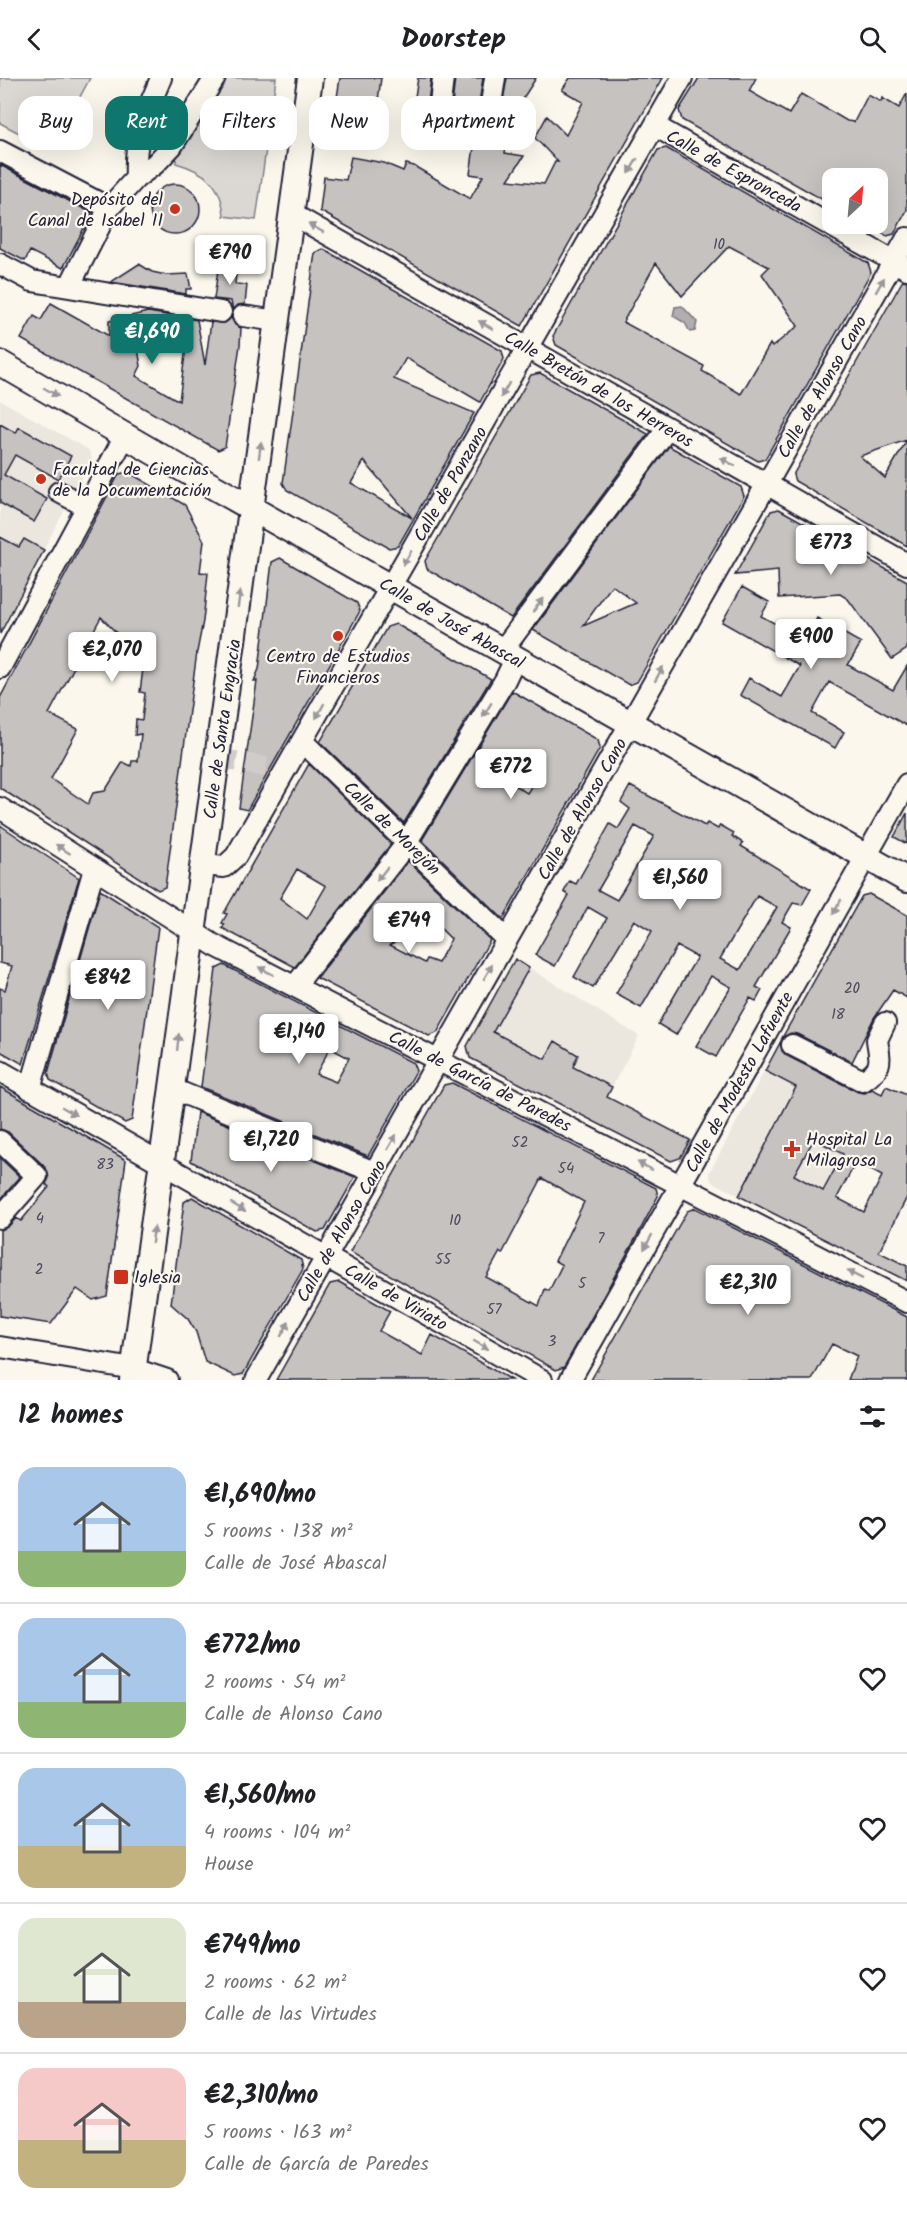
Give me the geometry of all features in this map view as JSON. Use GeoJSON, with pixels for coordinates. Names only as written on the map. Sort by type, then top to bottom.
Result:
{"type":"FeatureCollection","features":[{"type":"Feature","properties":{"kind":"main road","name":"Calle de Santa Engracia"},"geometry":{"type":"LineString","coordinates":[[133,1374],[310,78]]}},
{"type":"Feature","properties":{"kind":"main road","name":"Calle de José Abascal"},"geometry":{"type":"LineString","coordinates":[[0,363],[508,655],[907,880]]}},
{"type":"Feature","properties":{"kind":"street"},"geometry":{"type":"LineString","coordinates":[[136,177],[135,147],[161,78]]}},
{"type":"Feature","properties":{"kind":"street"},"geometry":{"type":"LineString","coordinates":[[70,285],[109,208],[136,177],[155,164],[172,146],[215,78]]}},
{"type":"Feature","properties":{"kind":"street"},"geometry":{"type":"LineString","coordinates":[[441,96],[443,78]]}},
{"type":"Feature","properties":{"kind":"street"},"geometry":{"type":"LineString","coordinates":[[492,96],[495,78]]}},
{"type":"Feature","properties":{"kind":"street","name":"Calle de Ponzano"},"geometry":{"type":"LineString","coordinates":[[204,865],[224,867],[234,859],[529,349],[682,78]]}},
{"type":"Feature","properties":{"kind":"street","name":"Calle de Espronceda"},"geometry":{"type":"LineString","coordinates":[[655,126],[901,265]]}},
{"type":"Feature","properties":{"kind":"street"},"geometry":{"type":"LineString","coordinates":[[0,151],[109,208]]}},
{"type":"Feature","properties":{"kind":"street","name":"Calle Bretón de los Herreros"},"geometry":{"type":"LineString","coordinates":[[292,214],[907,564]]}},
{"type":"Feature","properties":{"kind":"street","name":"Calle de Alonso Cano"},"geometry":{"type":"LineString","coordinates":[[256,1380],[767,485],[901,265],[907,238]]}},
{"type":"Feature","properties":{"kind":"street"},"geometry":{"type":"LineString","coordinates":[[0,264],[32,281],[70,285],[109,295],[221,312]]}},
{"type":"Feature","properties":{"kind":"street"},"geometry":{"type":"LineString","coordinates":[[243,316],[277,321]]}},
{"type":"Feature","properties":{"kind":"street"},"geometry":{"type":"LineString","coordinates":[[295,986],[407,842],[505,680],[508,655],[668,428]]}},
{"type":"Feature","properties":{"kind":"street"},"geometry":{"type":"LineString","coordinates":[[0,668],[126,434]]}},
{"type":"Feature","properties":{"kind":"street"},"geometry":{"type":"LineString","coordinates":[[59,492],[87,507]]}},
{"type":"Feature","properties":{"kind":"street","name":"Calle de Morejón"},"geometry":{"type":"LineString","coordinates":[[303,742],[507,939]]}},
{"type":"Feature","properties":{"kind":"street","name":"Calle de Modesto Lafuente"},"geometry":{"type":"LineString","coordinates":[[570,1380],[681,1184],[779,1038],[866,856],[907,784]]}},
{"type":"Feature","properties":{"kind":"street","name":"Calle de García de Paredes"},"geometry":{"type":"LineString","coordinates":[[0,808],[193,932],[907,1302]]}},
{"type":"Feature","properties":{"kind":"street"},"geometry":{"type":"LineString","coordinates":[[30,1089],[94,869]]}},
{"type":"Feature","properties":{"kind":"street"},"geometry":{"type":"LineString","coordinates":[[779,1038],[863,1081],[880,1065],[881,1057],[877,1040],[885,1023]]}},
{"type":"Feature","properties":{"kind":"street","name":"Calle de Viriato"},"geometry":{"type":"LineString","coordinates":[[0,1071],[542,1380]]}},
{"type":"Feature","properties":{"kind":"street"},"geometry":{"type":"LineString","coordinates":[[172,1089],[374,1172]]}},
{"type":"Feature","properties":{"kind":"street"},"geometry":{"type":"LineString","coordinates":[[0,1141],[37,1176],[0,1218]]}},
{"type":"Feature","properties":{"kind":"street"},"geometry":{"type":"LineString","coordinates":[[0,1347],[167,1380]]}},
{"type":"Feature","properties":{"kind":"shaded area"},"geometry":{"type":"Polygon","coordinates":[[[0,78],[90,78],[80,96],[18,96],[18,132],[0,123],[0,78]]]}},
{"type":"Feature","properties":{"kind":"shaded area"},"geometry":{"type":"Polygon","coordinates":[[[224,78],[276,78],[273,96],[213,96],[224,78]]]}},
{"type":"Feature","properties":{"kind":"shaded area"},"geometry":{"type":"Polygon","coordinates":[[[200,116],[200,150],[266,150],[256,220],[224,216],[220,195],[210,180],[195,170],[176,163],[176,155],[179,150],[188,150],[188,136],[200,116]]]}},
{"type":"Feature","properties":{"kind":"shaded area"},"geometry":{"type":"Polygon","coordinates":[[[682,306],[697,322],[695,331],[690,332],[685,323],[673,316],[675,307],[682,306]]]}},
{"type":"Feature","properties":{"kind":"shaded area","name":"Facultad de Ciencias de la Documentación"},"geometry":{"type":"Polygon","coordinates":[[[0,400],[89,450],[92,459],[39,558],[0,537],[0,400]]]}},
{"type":"Feature","properties":{"kind":"shaded area"},"geometry":{"type":"Polygon","coordinates":[[[515,959],[639,1036],[594,1121],[467,1046],[515,959]]]}},
{"type":"Feature","properties":{"kind":"shaded area","name":"Hospital La Milagrosa"},"geometry":{"type":"Polygon","coordinates":[[[783,1037],[792,1041],[789,1048],[889,1098],[837,1198],[892,1226],[879,1252],[907,1266],[901,1278],[711,1181],[709,1173],[783,1037]]]}},
{"type":"Feature","properties":{"kind":"building"},"geometry":{"type":"Polygon","coordinates":[[[340,78],[381,78],[379,96],[337,96],[340,78]]]}},
{"type":"Feature","properties":{"kind":"building"},"geometry":{"type":"Polygon","coordinates":[[[418,78],[431,78],[429,96],[415,96],[418,78]]]}},
{"type":"Feature","properties":{"kind":"building"},"geometry":{"type":"Polygon","coordinates":[[[455,78],[483,78],[480,96],[453,96],[455,78]]]}},
{"type":"Feature","properties":{"kind":"building"},"geometry":{"type":"Polygon","coordinates":[[[507,78],[536,78],[524,96],[504,96],[507,78]]]}},
{"type":"Feature","properties":{"kind":"building"},"geometry":{"type":"Polygon","coordinates":[[[570,78],[663,78],[522,326],[320,211],[324,177],[346,180],[351,157],[384,163],[403,171],[406,164],[414,166],[470,199],[483,176],[470,174],[474,150],[505,150],[505,153],[524,156],[508,180],[544,184],[555,162],[558,162],[536,139],[536,136],[547,116],[566,135],[583,102],[562,90],[570,78]]]}},
{"type":"Feature","properties":{"kind":"building"},"geometry":{"type":"Polygon","coordinates":[[[699,78],[756,78],[749,91],[789,114],[801,94],[847,121],[854,122],[868,95],[881,102],[882,98],[899,108],[907,93],[907,210],[894,234],[887,236],[883,234],[888,234],[888,168],[822,168],[822,199],[682,120],[679,110],[699,78]]]}},
{"type":"Feature","properties":{"kind":"building"},"geometry":{"type":"Polygon","coordinates":[[[666,148],[868,263],[871,272],[765,459],[758,461],[556,345],[553,336],[658,150],[666,148]],[[729,246],[682,296],[656,263],[623,322],[704,366],[702,371],[741,394],[770,344],[772,347],[798,326],[762,274],[769,267],[729,246]]]}},
{"type":"Feature","properties":{"kind":"building"},"geometry":{"type":"Polygon","coordinates":[[[0,165],[92,213],[63,268],[30,251],[25,261],[0,248],[0,165]]]}},
{"type":"Feature","properties":{"kind":"building","name":"Depósito del Canal de Isabel II"},"geometry":{"type":"Polygon","coordinates":[[[170,184],[180,184],[193,191],[200,204],[200,214],[193,227],[180,234],[170,234],[161,230],[154,223],[150,214],[150,204],[154,195],[161,188],[170,184]]]}},
{"type":"Feature","properties":{"kind":"building"},"geometry":{"type":"Polygon","coordinates":[[[323,249],[502,351],[504,359],[480,402],[406,358],[394,379],[474,413],[398,546],[389,548],[287,490],[283,483],[315,253],[323,249]],[[364,461],[351,483],[412,518],[364,461]]]}},
{"type":"Feature","properties":{"kind":"building"},"geometry":{"type":"Polygon","coordinates":[[[219,262],[237,264],[235,284],[247,285],[245,304],[238,305],[233,311],[231,301],[214,299],[219,262]]]}},
{"type":"Feature","properties":{"kind":"building"},"geometry":{"type":"Polygon","coordinates":[[[139,264],[152,272],[166,275],[188,274],[191,289],[186,289],[186,294],[111,282],[139,264]]]}},
{"type":"Feature","properties":{"kind":"building"},"geometry":{"type":"Polygon","coordinates":[[[903,280],[907,281],[907,440],[907,546],[795,481],[793,475],[903,280]],[[907,440],[860,456],[885,478],[907,440]]]}},
{"type":"Feature","properties":{"kind":"building"},"geometry":{"type":"Polygon","coordinates":[[[51,303],[109,336],[109,321],[148,312],[197,320],[205,365],[211,322],[225,323],[231,317],[235,325],[241,328],[225,447],[218,450],[21,339],[34,316],[41,320],[51,303]],[[186,347],[138,349],[141,366],[136,376],[179,401],[186,347]]]}},
{"type":"Feature","properties":{"kind":"building"},"geometry":{"type":"Polygon","coordinates":[[[540,373],[648,434],[511,618],[427,569],[425,561],[531,375],[540,373]]]}},
{"type":"Feature","properties":{"kind":"building"},"geometry":{"type":"Polygon","coordinates":[[[0,424],[16,433],[19,427],[71,456],[58,479],[15,455],[4,475],[47,499],[34,522],[0,503],[0,424]]]}},
{"type":"Feature","properties":{"kind":"building"},"geometry":{"type":"Polygon","coordinates":[[[669,446],[741,487],[744,496],[637,682],[629,685],[533,630],[669,446]],[[612,585],[583,626],[636,603],[612,585]]]}},
{"type":"Feature","properties":{"kind":"building"},"geometry":{"type":"Polygon","coordinates":[[[128,472],[185,505],[204,541],[200,572],[208,573],[165,887],[158,890],[0,788],[0,698],[119,474],[128,472]],[[101,617],[49,714],[78,729],[51,779],[88,804],[93,793],[105,791],[123,762],[131,766],[132,761],[138,761],[141,734],[135,735],[136,719],[142,720],[145,693],[140,692],[144,661],[101,617]]]}},
{"type":"Feature","properties":{"kind":"building"},"geometry":{"type":"Polygon","coordinates":[[[779,509],[907,581],[907,649],[892,659],[848,599],[840,594],[779,598],[778,571],[735,575],[771,511],[779,509]]]}},
{"type":"Feature","properties":{"kind":"building"},"geometry":{"type":"Polygon","coordinates":[[[0,537],[19,547],[24,539],[44,550],[0,634],[0,537]]]}},
{"type":"Feature","properties":{"kind":"building"},"geometry":{"type":"Polygon","coordinates":[[[280,558],[357,603],[360,611],[247,810],[239,808],[257,681],[254,681],[259,669],[272,562],[280,558]]]}},
{"type":"Feature","properties":{"kind":"building"},"geometry":{"type":"Polygon","coordinates":[[[742,587],[769,602],[761,616],[805,640],[817,618],[861,643],[848,665],[893,690],[907,666],[907,726],[829,682],[812,713],[844,732],[835,748],[740,695],[749,678],[782,697],[800,666],[722,622],[742,587]]]}},
{"type":"Feature","properties":{"kind":"building"},"geometry":{"type":"Polygon","coordinates":[[[396,624],[491,679],[404,823],[320,742],[387,627],[396,624]]]}},
{"type":"Feature","properties":{"kind":"building"},"geometry":{"type":"Polygon","coordinates":[[[512,691],[598,740],[600,748],[503,919],[422,840],[512,691]],[[517,758],[506,780],[527,793],[541,771],[517,758]]]}},
{"type":"Feature","properties":{"kind":"building"},"geometry":{"type":"Polygon","coordinates":[[[309,764],[391,844],[295,967],[222,928],[227,914],[224,913],[309,764]],[[297,869],[280,898],[307,919],[326,886],[297,869]]]}},
{"type":"Feature","properties":{"kind":"building"},"geometry":{"type":"Polygon","coordinates":[[[630,786],[705,826],[707,823],[718,829],[720,825],[734,833],[732,836],[743,843],[741,846],[811,889],[802,905],[793,903],[782,922],[791,927],[756,987],[762,990],[756,1001],[750,998],[716,1057],[696,1046],[731,987],[711,976],[676,1035],[658,1024],[697,957],[677,946],[641,1008],[616,994],[652,931],[634,920],[593,988],[574,977],[607,918],[588,907],[555,966],[535,955],[569,895],[564,892],[570,881],[576,884],[610,824],[618,829],[630,809],[621,802],[630,786]],[[635,826],[598,890],[617,900],[654,836],[635,826]],[[757,896],[720,959],[740,970],[777,907],[757,896]]]}},
{"type":"Feature","properties":{"kind":"building"},"geometry":{"type":"Polygon","coordinates":[[[907,813],[907,844],[894,837],[907,813]]]}},
{"type":"Feature","properties":{"kind":"building"},"geometry":{"type":"Polygon","coordinates":[[[0,825],[79,878],[23,1064],[0,1051],[0,988],[5,990],[12,966],[0,963],[0,825]]]}},
{"type":"Feature","properties":{"kind":"building"},"geometry":{"type":"Polygon","coordinates":[[[408,861],[490,940],[437,1033],[429,1036],[317,978],[408,861]],[[431,919],[390,945],[425,963],[427,959],[438,963],[451,939],[431,919]]]}},
{"type":"Feature","properties":{"kind":"building"},"geometry":{"type":"Polygon","coordinates":[[[100,890],[158,927],[132,1120],[125,1123],[50,1080],[48,1073],[100,890]]]}},
{"type":"Feature","properties":{"kind":"building"},"geometry":{"type":"Polygon","coordinates":[[[869,894],[907,915],[907,998],[893,990],[874,1018],[852,1062],[797,1034],[791,1033],[782,1038],[862,896],[869,894]]]}},
{"type":"Feature","properties":{"kind":"building"},"geometry":{"type":"Polygon","coordinates":[[[515,959],[529,968],[493,1032],[545,1059],[555,1041],[578,1055],[573,1067],[612,1087],[607,1097],[690,1140],[680,1158],[671,1161],[470,1058],[467,1046],[515,959]]]}},
{"type":"Feature","properties":{"kind":"building"},"geometry":{"type":"Polygon","coordinates":[[[224,965],[413,1063],[416,1071],[368,1156],[201,1087],[216,969],[224,965]],[[330,1048],[316,1074],[336,1082],[349,1058],[330,1048]]]}},
{"type":"Feature","properties":{"kind":"building","name":"Hospital La Milagrosa"},"geometry":{"type":"Polygon","coordinates":[[[781,1041],[782,1051],[787,1056],[858,1092],[865,1093],[872,1089],[882,1094],[886,1086],[907,1095],[907,1197],[879,1252],[907,1266],[907,1281],[739,1196],[796,1087],[765,1071],[781,1041]],[[814,1139],[794,1175],[823,1191],[843,1154],[814,1139]],[[856,1162],[837,1198],[864,1212],[882,1176],[856,1162]]]}},
{"type":"Feature","properties":{"kind":"building"},"geometry":{"type":"Polygon","coordinates":[[[452,1083],[656,1188],[658,1196],[564,1367],[556,1370],[350,1252],[444,1085],[452,1083]],[[542,1178],[502,1254],[500,1252],[486,1277],[539,1306],[545,1289],[549,1291],[562,1265],[555,1261],[584,1202],[542,1178]]]}},
{"type":"Feature","properties":{"kind":"building"},"geometry":{"type":"Polygon","coordinates":[[[0,1087],[126,1160],[107,1296],[93,1300],[77,1289],[51,1324],[0,1316],[0,1230],[9,1226],[16,1218],[21,1221],[49,1187],[46,1184],[49,1178],[46,1168],[8,1132],[0,1129],[0,1087]]]}},
{"type":"Feature","properties":{"kind":"building"},"geometry":{"type":"Polygon","coordinates":[[[197,1112],[355,1177],[325,1230],[317,1232],[191,1161],[197,1112]]]}},
{"type":"Feature","properties":{"kind":"building"},"geometry":{"type":"Polygon","coordinates":[[[0,1158],[20,1177],[0,1200],[0,1158]]]}},
{"type":"Feature","properties":{"kind":"building"},"geometry":{"type":"Polygon","coordinates":[[[192,1197],[301,1260],[303,1269],[243,1374],[235,1376],[205,1362],[196,1332],[188,1319],[171,1304],[184,1202],[192,1197]]]}},
{"type":"Feature","properties":{"kind":"building"},"geometry":{"type":"Polygon","coordinates":[[[695,1208],[907,1317],[907,1380],[848,1380],[857,1356],[832,1344],[812,1380],[591,1380],[687,1211],[695,1208]]]}},
{"type":"Feature","properties":{"kind":"building"},"geometry":{"type":"Polygon","coordinates":[[[339,1282],[390,1311],[379,1331],[422,1355],[432,1335],[511,1380],[276,1380],[330,1284],[339,1282]]]}},
{"type":"Feature","properties":{"kind":"tunnel"},"geometry":{"type":"LineString","coordinates":[[217,758],[287,771]]}},
{"type":"Feature","properties":{"kind":"place","name":"Depósito del Canal de Isabel II"},"geometry":{"type":"Point","coordinates":[175,209]}},
{"type":"Feature","properties":{"kind":"place","name":"Facultad de Ciencias de la Documentación"},"geometry":{"type":"Point","coordinates":[41,479]}},
{"type":"Feature","properties":{"kind":"place","name":"Centro de Estudios Financieros"},"geometry":{"type":"Point","coordinates":[338,636]}},
{"type":"Feature","properties":{"kind":"place","name":"Hospital La Milagrosa"},"geometry":{"type":"Point","coordinates":[792,1149]}},
{"type":"Feature","properties":{"kind":"place","name":"Iglesia"},"geometry":{"type":"Point","coordinates":[121,1277]}}]}
